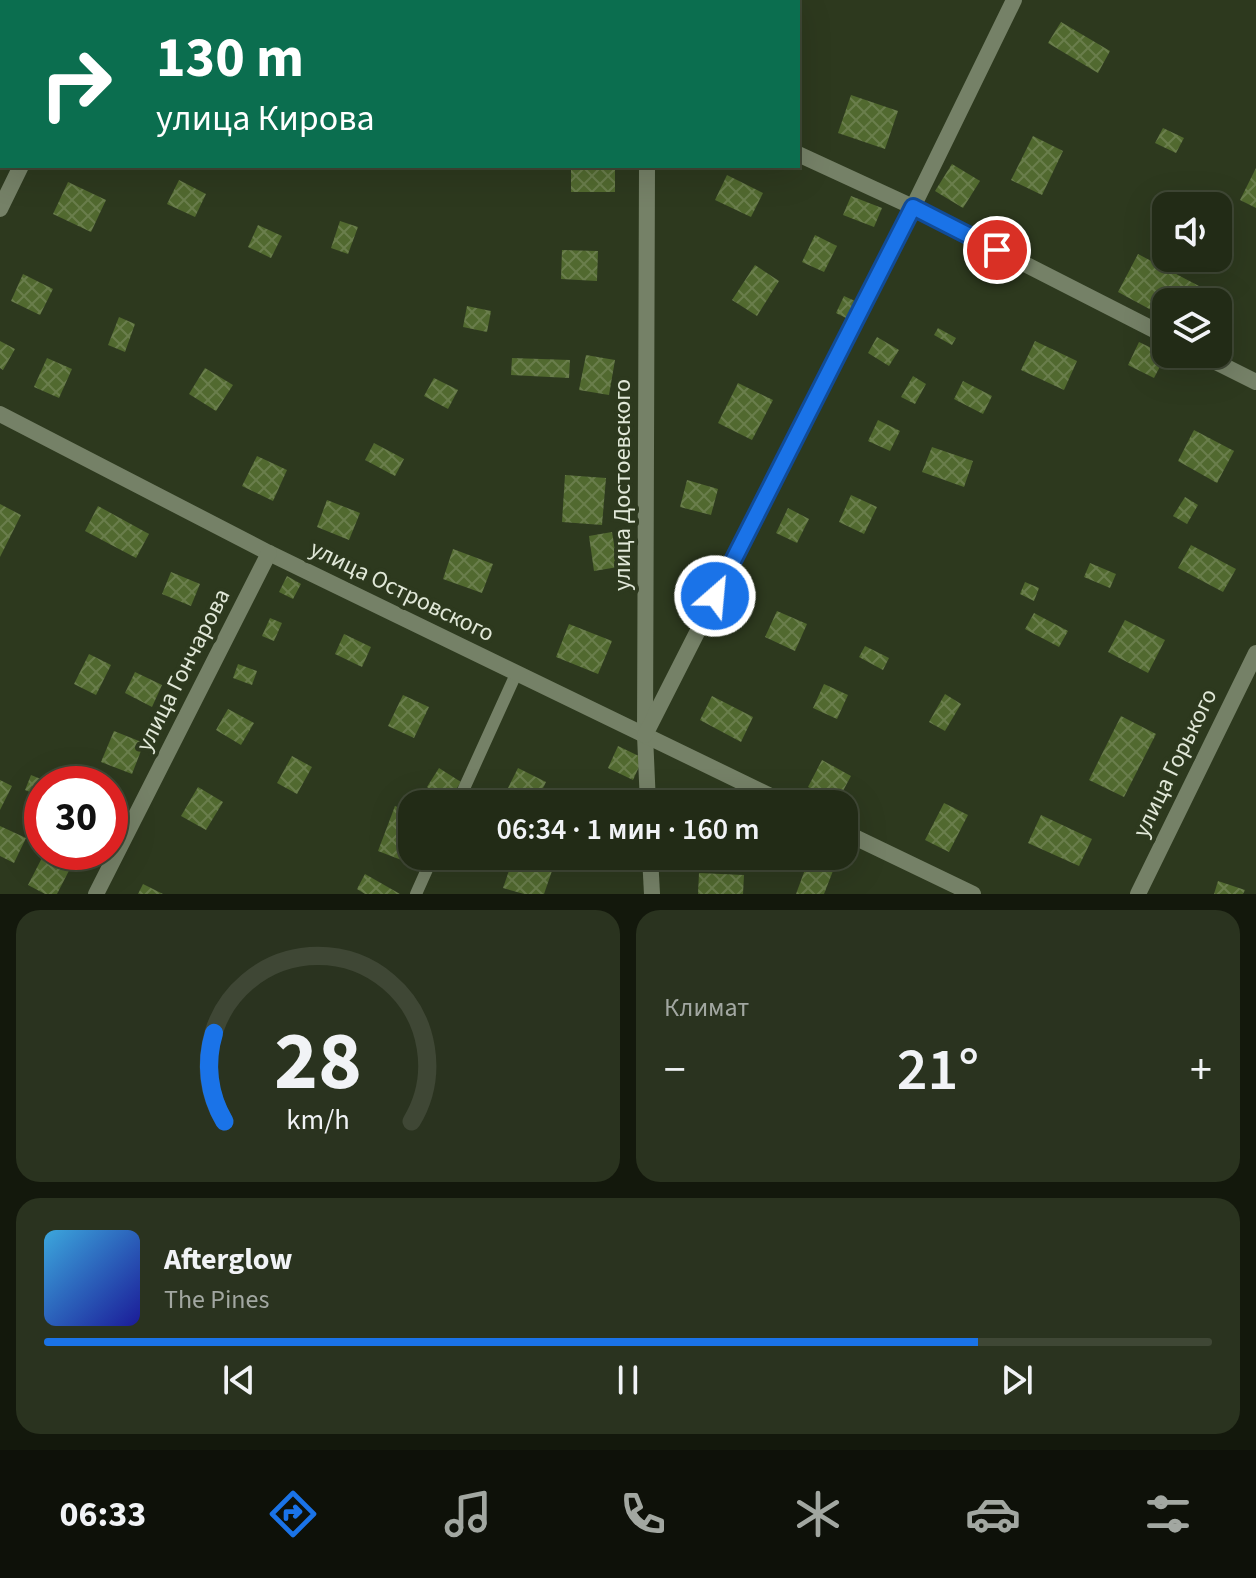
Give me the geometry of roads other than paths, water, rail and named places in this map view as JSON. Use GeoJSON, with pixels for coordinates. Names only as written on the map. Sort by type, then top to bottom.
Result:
{"type":"FeatureCollection","features":[{"type":"Feature","properties":{"kind":"street"},"geometry":{"type":"LineString","coordinates":[[645,735],[913,207],[1014,0]]}},
{"type":"Feature","properties":{"kind":"street"},"geometry":{"type":"LineString","coordinates":[[800,155],[913,207],[1152,329]]}},
{"type":"Feature","properties":{"kind":"street"},"geometry":{"type":"LineString","coordinates":[[0,209],[20,168]]}},
{"type":"Feature","properties":{"kind":"street","name":"улица Достоевского"},"geometry":{"type":"LineString","coordinates":[[647,168],[647,790]]}},
{"type":"Feature","properties":{"kind":"street"},"geometry":{"type":"LineString","coordinates":[[1228,368],[1256,382]]}},
{"type":"Feature","properties":{"kind":"street","name":"улица Островского"},"geometry":{"type":"LineString","coordinates":[[0,414],[269,553],[758,790]]}},
{"type":"Feature","properties":{"kind":"street","name":"улица Гончарова"},"geometry":{"type":"LineString","coordinates":[[96,894],[269,553]]}},
{"type":"Feature","properties":{"kind":"street","name":"улица Горького"},"geometry":{"type":"LineString","coordinates":[[1138,894],[1256,653]]}},
{"type":"Feature","properties":{"kind":"street"},"geometry":{"type":"LineString","coordinates":[[858,839],[973,894]]}},
{"type":"Feature","properties":{"kind":"street"},"geometry":{"type":"LineString","coordinates":[[651,870],[652,894]]}},
{"type":"Feature","properties":{"kind":"lane"},"geometry":{"type":"LineString","coordinates":[[463,790],[516,674]]}},
{"type":"Feature","properties":{"kind":"lane"},"geometry":{"type":"LineString","coordinates":[[416,894],[427,870]]}}]}
